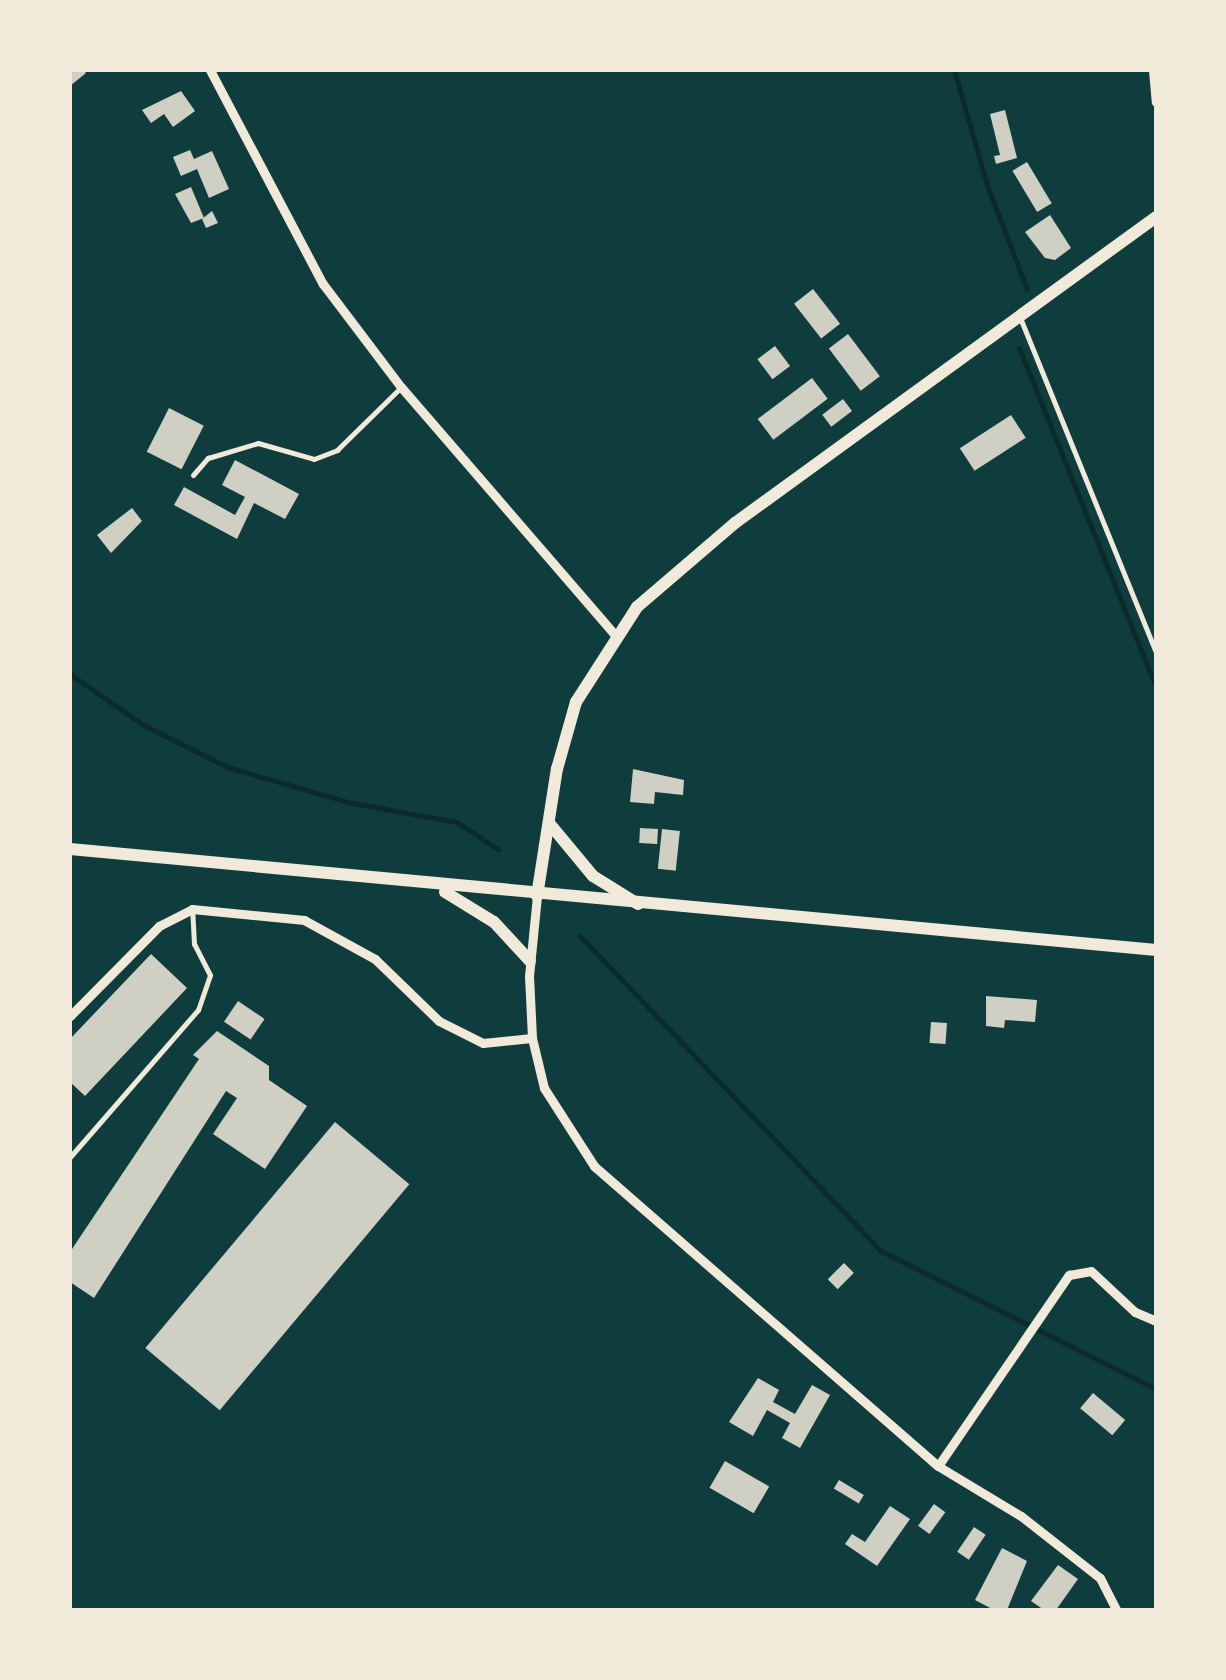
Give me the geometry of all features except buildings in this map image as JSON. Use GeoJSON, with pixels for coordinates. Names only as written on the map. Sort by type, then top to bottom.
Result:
{"type":"FeatureCollection","features":[{"type":"Feature","properties":{"kind":"main road"},"geometry":{"type":"LineString","coordinates":[[537,896],[576,702],[614,634],[694,555],[1156,217]]}},
{"type":"Feature","properties":{"kind":"main road"},"geometry":{"type":"LineString","coordinates":[[549,823],[592,876],[642,907]]}},
{"type":"Feature","properties":{"kind":"main road"},"geometry":{"type":"LineString","coordinates":[[70,849],[642,907],[1156,950]]}},
{"type":"Feature","properties":{"kind":"main road"},"geometry":{"type":"LineString","coordinates":[[434,887],[482,913],[530,960]]}},
{"type":"Feature","properties":{"kind":"street"},"geometry":{"type":"LineString","coordinates":[[210,70],[323,284],[402,387],[614,634]]}},
{"type":"Feature","properties":{"kind":"street"},"geometry":{"type":"LineString","coordinates":[[1154,70],[1156,102]]}},
{"type":"Feature","properties":{"kind":"street"},"geometry":{"type":"LineString","coordinates":[[537,896],[530,960],[532,1038],[544,1088],[594,1166],[938,1466],[1021,1516],[1100,1578],[1116,1610]]}},
{"type":"Feature","properties":{"kind":"street"},"geometry":{"type":"LineString","coordinates":[[70,1016],[159,926],[192,909],[304,920],[374,959],[439,1022],[482,1042],[532,1038]]}},
{"type":"Feature","properties":{"kind":"street"},"geometry":{"type":"LineString","coordinates":[[938,1466],[1021,1336],[1068,1275],[1091,1272],[1136,1312],[1156,1321]]}},
{"type":"Feature","properties":{"kind":"lane"},"geometry":{"type":"LineString","coordinates":[[1020,318],[1156,653]]}},
{"type":"Feature","properties":{"kind":"lane"},"geometry":{"type":"LineString","coordinates":[[193,476],[208,458],[258,444],[314,458],[337,450],[402,387]]}},
{"type":"Feature","properties":{"kind":"lane"},"geometry":{"type":"LineString","coordinates":[[70,1156],[198,1010],[210,975],[194,944],[192,909]]}},
{"type":"Feature","properties":{"kind":"waterway"},"geometry":{"type":"LineString","coordinates":[[954,70],[987,185],[1027,289]]}},
{"type":"Feature","properties":{"kind":"waterway"},"geometry":{"type":"LineString","coordinates":[[1019,348],[1156,687]]}},
{"type":"Feature","properties":{"kind":"waterway"},"geometry":{"type":"LineString","coordinates":[[70,674],[142,724],[227,767],[352,803],[457,822],[499,850]]}},
{"type":"Feature","properties":{"kind":"waterway"},"geometry":{"type":"LineString","coordinates":[[580,936],[881,1251],[1156,1389]]}}]}
